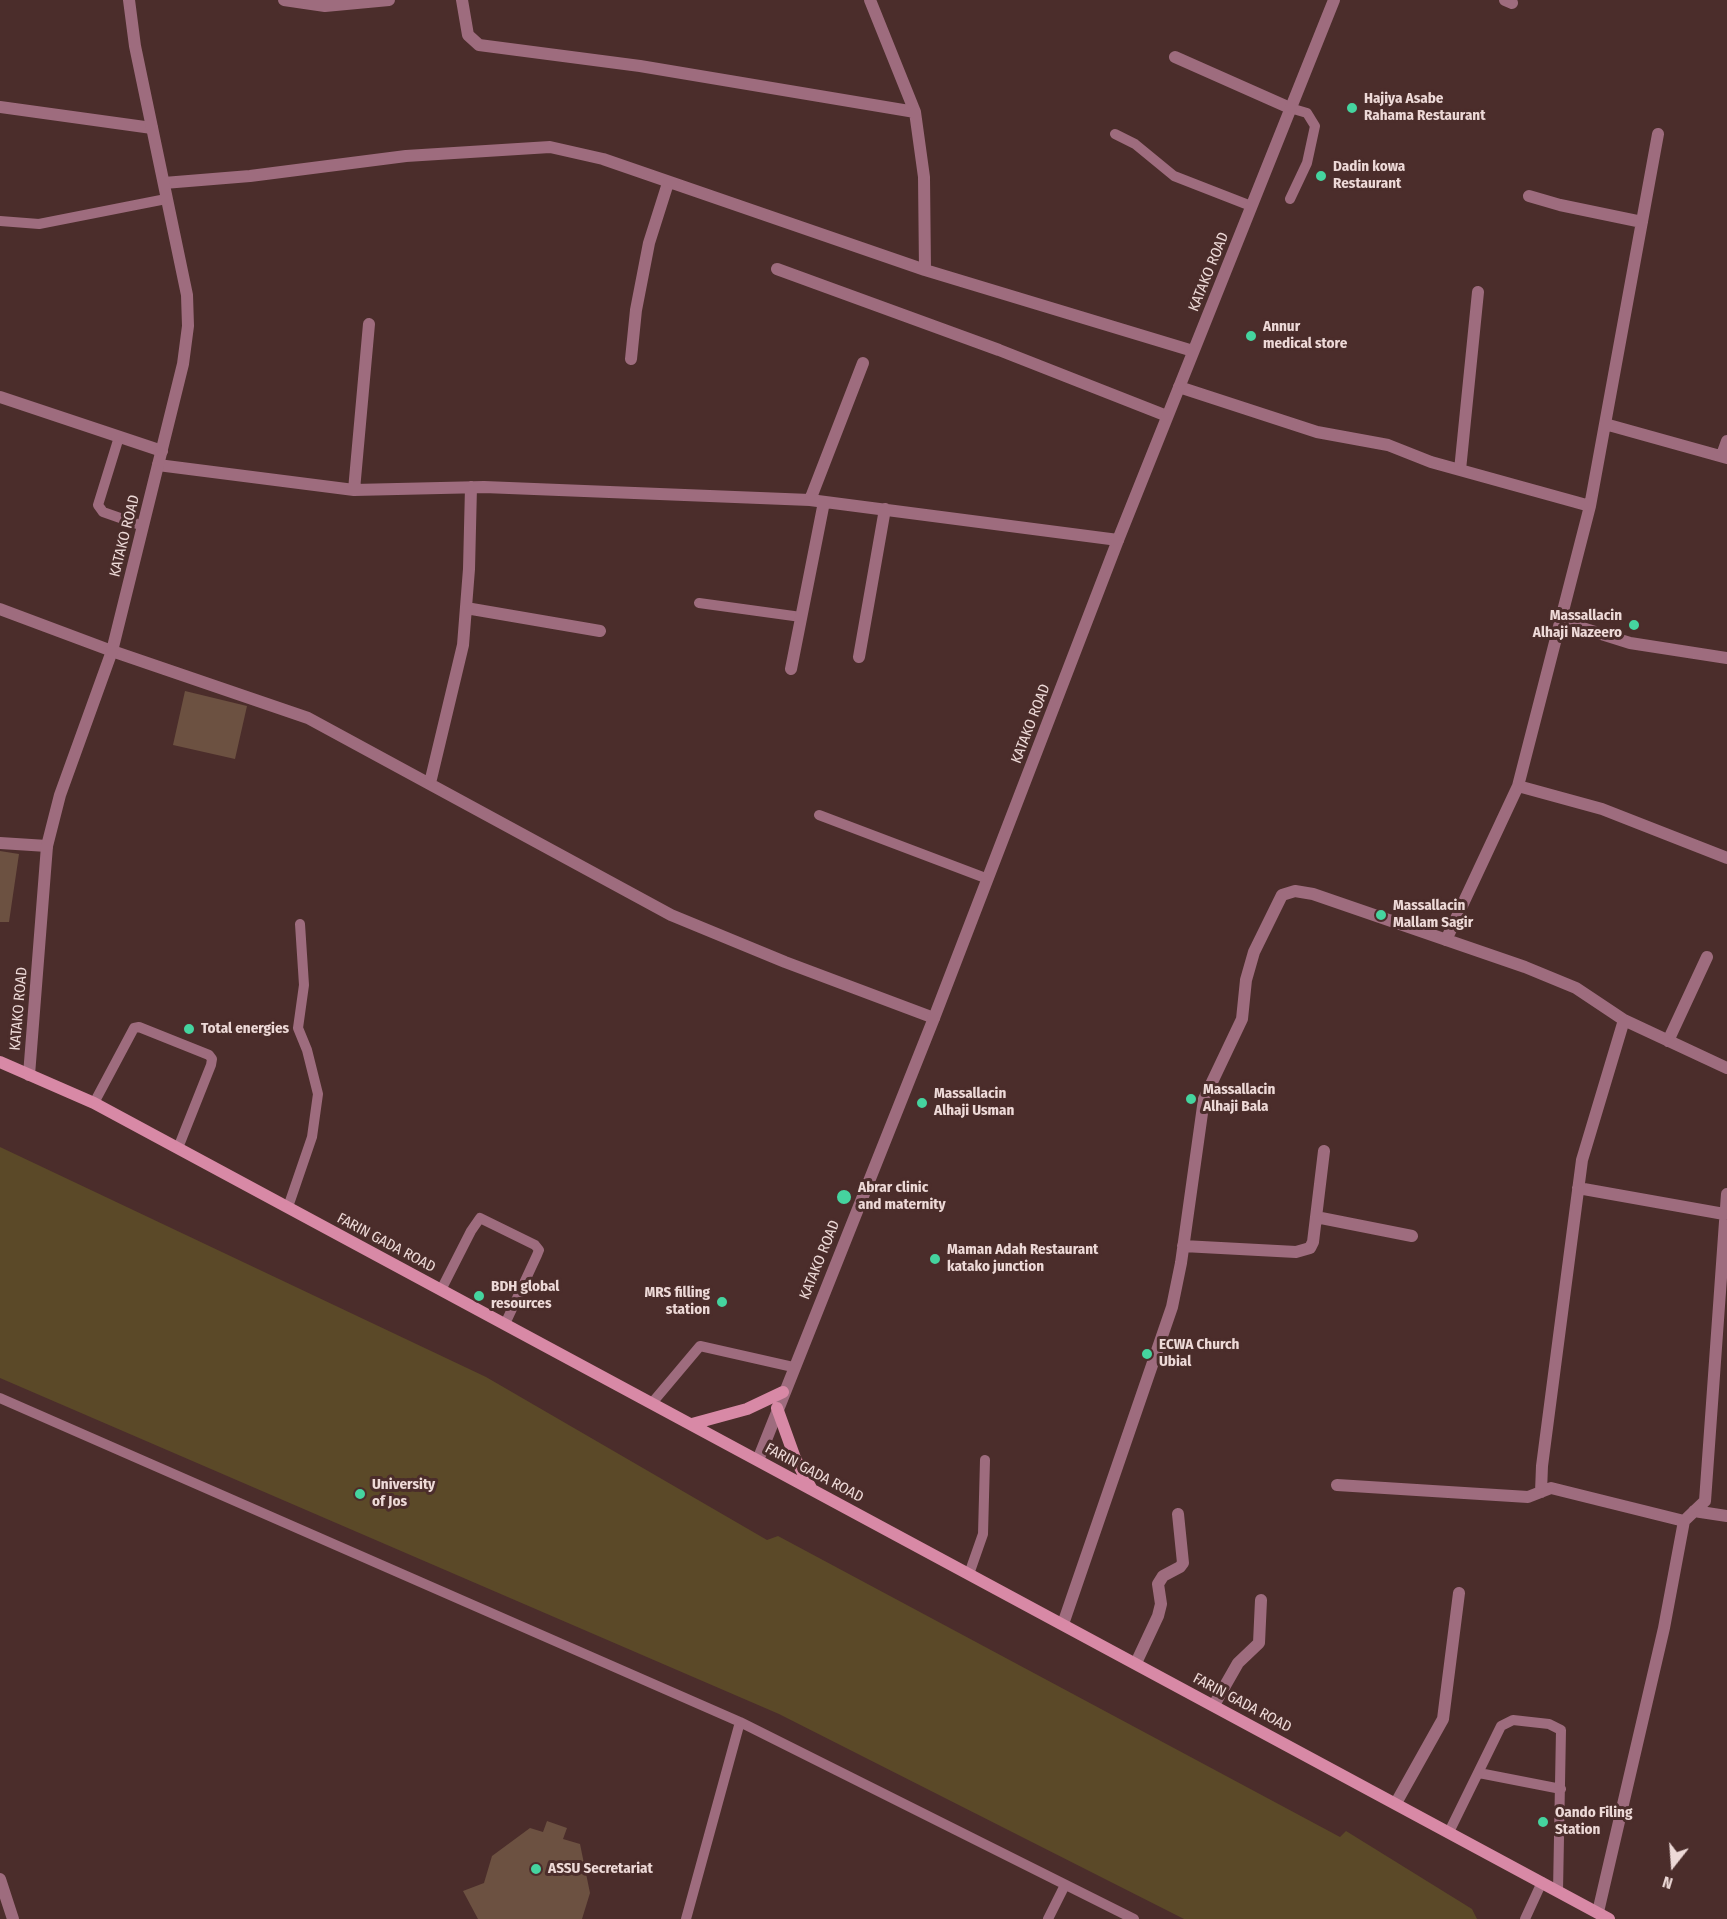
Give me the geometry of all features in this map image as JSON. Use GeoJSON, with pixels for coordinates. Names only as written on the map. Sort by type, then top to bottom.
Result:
{"type":"FeatureCollection","features":[{"type":"Feature","properties":{"kind":"main road","name":"FARIN GADA ROAD"},"geometry":{"type":"LineString","coordinates":[[0,1062],[94,1103],[1610,1919]]}},
{"type":"Feature","properties":{"kind":"main road"},"geometry":{"type":"LineString","coordinates":[[693,1425],[747,1409],[783,1392]]}},
{"type":"Feature","properties":{"kind":"main road"},"geometry":{"type":"LineString","coordinates":[[777,1408],[795,1458],[812,1489]]}},
{"type":"Feature","properties":{"kind":"street","name":"KATAKO ROAD"},"geometry":{"type":"LineString","coordinates":[[29,1075],[47,846],[60,795],[112,651],[183,364],[188,326],[187,295],[152,128],[129,0]]}},
{"type":"Feature","properties":{"kind":"street"},"geometry":{"type":"LineString","coordinates":[[284,0],[325,6],[389,0]]}},
{"type":"Feature","properties":{"kind":"street"},"geometry":{"type":"LineString","coordinates":[[462,0],[468,35],[479,45],[640,66],[915,112]]}},
{"type":"Feature","properties":{"kind":"street"},"geometry":{"type":"LineString","coordinates":[[870,0],[915,112],[924,177],[925,270]]}},
{"type":"Feature","properties":{"kind":"street","name":"KATAKO ROAD"},"geometry":{"type":"LineString","coordinates":[[758,1460],[783,1392],[934,1018],[1118,540],[1334,0]]}},
{"type":"Feature","properties":{"kind":"street"},"geometry":{"type":"LineString","coordinates":[[1175,57],[1290,108]]}},
{"type":"Feature","properties":{"kind":"street"},"geometry":{"type":"LineString","coordinates":[[0,107],[152,128]]}},
{"type":"Feature","properties":{"kind":"street"},"geometry":{"type":"LineString","coordinates":[[1446,940],[1518,786],[1590,506],[1658,134]]}},
{"type":"Feature","properties":{"kind":"street"},"geometry":{"type":"LineString","coordinates":[[164,183],[250,176],[406,156],[550,147],[603,159],[925,270],[1193,351]]}},
{"type":"Feature","properties":{"kind":"street"},"geometry":{"type":"LineString","coordinates":[[631,359],[636,310],[649,243],[668,183]]}},
{"type":"Feature","properties":{"kind":"street"},"geometry":{"type":"LineString","coordinates":[[1529,196],[1560,205],[1642,222]]}},
{"type":"Feature","properties":{"kind":"street"},"geometry":{"type":"LineString","coordinates":[[777,269],[999,350],[1167,416]]}},
{"type":"Feature","properties":{"kind":"street"},"geometry":{"type":"LineString","coordinates":[[1460,470],[1478,292]]}},
{"type":"Feature","properties":{"kind":"street"},"geometry":{"type":"LineString","coordinates":[[354,490],[369,324]]}},
{"type":"Feature","properties":{"kind":"street"},"geometry":{"type":"LineString","coordinates":[[810,500],[862,363]]}},
{"type":"Feature","properties":{"kind":"street"},"geometry":{"type":"LineString","coordinates":[[1179,387],[1317,432],[1388,445],[1460,470],[1590,506]]}},
{"type":"Feature","properties":{"kind":"street"},"geometry":{"type":"LineString","coordinates":[[0,397],[162,451]]}},
{"type":"Feature","properties":{"kind":"street"},"geometry":{"type":"LineString","coordinates":[[1605,424],[1724,457],[1727,441]]}},
{"type":"Feature","properties":{"kind":"street"},"geometry":{"type":"LineString","coordinates":[[158,465],[354,490],[471,487],[824,501],[1118,540]]}},
{"type":"Feature","properties":{"kind":"street"},"geometry":{"type":"LineString","coordinates":[[430,783],[463,645],[471,487]]}},
{"type":"Feature","properties":{"kind":"street"},"geometry":{"type":"LineString","coordinates":[[791,669],[824,501]]}},
{"type":"Feature","properties":{"kind":"street"},"geometry":{"type":"LineString","coordinates":[[859,657],[885,509]]}},
{"type":"Feature","properties":{"kind":"street"},"geometry":{"type":"LineString","coordinates":[[466,608],[600,631]]}},
{"type":"Feature","properties":{"kind":"street"},"geometry":{"type":"LineString","coordinates":[[0,609],[112,651],[308,718],[671,915],[785,962],[934,1018]]}},
{"type":"Feature","properties":{"kind":"street"},"geometry":{"type":"LineString","coordinates":[[1560,621],[1630,643],[1727,658]]}},
{"type":"Feature","properties":{"kind":"street"},"geometry":{"type":"LineString","coordinates":[[1518,786],[1602,809],[1727,858]]}},
{"type":"Feature","properties":{"kind":"street"},"geometry":{"type":"LineString","coordinates":[[0,843],[47,846]]}},
{"type":"Feature","properties":{"kind":"street"},"geometry":{"type":"LineString","coordinates":[[1063,1624],[1172,1307],[1204,1099],[1242,1020],[1246,980],[1254,952],[1282,895],[1294,891],[1313,894],[1472,947],[1576,988],[1624,1020],[1727,1068]]}},
{"type":"Feature","properties":{"kind":"street"},"geometry":{"type":"LineString","coordinates":[[1668,1041],[1707,957]]}},
{"type":"Feature","properties":{"kind":"street"},"geometry":{"type":"LineString","coordinates":[[1541,1491],[1542,1466],[1582,1160],[1624,1020]]}},
{"type":"Feature","properties":{"kind":"street"},"geometry":{"type":"LineString","coordinates":[[1183,1246],[1296,1252],[1310,1248],[1313,1242],[1324,1151]]}},
{"type":"Feature","properties":{"kind":"street"},"geometry":{"type":"LineString","coordinates":[[1578,1188],[1724,1214]]}},
{"type":"Feature","properties":{"kind":"street"},"geometry":{"type":"LineString","coordinates":[[1598,1912],[1664,1628],[1684,1521],[1705,1501],[1723,1314],[1724,1214],[1727,1194]]}},
{"type":"Feature","properties":{"kind":"street"},"geometry":{"type":"LineString","coordinates":[[1316,1217],[1412,1236]]}},
{"type":"Feature","properties":{"kind":"street"},"geometry":{"type":"LineString","coordinates":[[1336,1485],[1528,1497],[1551,1488],[1684,1521]]}},
{"type":"Feature","properties":{"kind":"street"},"geometry":{"type":"LineString","coordinates":[[1694,1511],[1727,1516]]}},
{"type":"Feature","properties":{"kind":"street"},"geometry":{"type":"LineString","coordinates":[[1136,1663],[1158,1616],[1161,1604],[1158,1584],[1163,1576],[1183,1563],[1178,1514]]}},
{"type":"Feature","properties":{"kind":"street"},"geometry":{"type":"LineString","coordinates":[[1396,1803],[1443,1719],[1459,1593]]}},
{"type":"Feature","properties":{"kind":"street"},"geometry":{"type":"LineString","coordinates":[[1214,1705],[1238,1663],[1259,1643],[1261,1600]]}},
{"type":"Feature","properties":{"kind":"street"},"geometry":{"type":"LineString","coordinates":[[0,1879],[13,1919]]}},
{"type":"Feature","properties":{"kind":"lane"},"geometry":{"type":"LineString","coordinates":[[1290,108],[1307,113],[1315,126],[1307,163],[1290,199]]}},
{"type":"Feature","properties":{"kind":"lane"},"geometry":{"type":"LineString","coordinates":[[1116,134],[1135,144],[1174,176],[1251,206]]}},
{"type":"Feature","properties":{"kind":"lane"},"geometry":{"type":"LineString","coordinates":[[0,221],[39,224],[166,199]]}},
{"type":"Feature","properties":{"kind":"lane"},"geometry":{"type":"LineString","coordinates":[[119,437],[98,505],[102,512],[143,526]]}},
{"type":"Feature","properties":{"kind":"lane"},"geometry":{"type":"LineString","coordinates":[[699,603],[801,617]]}},
{"type":"Feature","properties":{"kind":"lane"},"geometry":{"type":"LineString","coordinates":[[819,815],[988,879]]}},
{"type":"Feature","properties":{"kind":"lane"},"geometry":{"type":"LineString","coordinates":[[288,1207],[312,1137],[318,1094],[307,1050],[298,1028],[304,985],[300,924]]}},
{"type":"Feature","properties":{"kind":"lane"},"geometry":{"type":"LineString","coordinates":[[94,1103],[134,1028],[139,1027],[209,1055],[212,1059],[211,1065],[178,1149]]}},
{"type":"Feature","properties":{"kind":"lane"},"geometry":{"type":"LineString","coordinates":[[441,1290],[480,1218],[535,1245],[538,1250],[537,1255],[505,1324]]}},
{"type":"Feature","properties":{"kind":"lane"},"geometry":{"type":"LineString","coordinates":[[652,1403],[700,1346],[793,1367]]}},
{"type":"Feature","properties":{"kind":"lane"},"geometry":{"type":"LineString","coordinates":[[0,1398],[740,1722],[1134,1919]]}},
{"type":"Feature","properties":{"kind":"lane"},"geometry":{"type":"LineString","coordinates":[[969,1574],[982,1534],[985,1460]]}},
{"type":"Feature","properties":{"kind":"lane"},"geometry":{"type":"LineString","coordinates":[[1449,1832],[1501,1726],[1513,1720],[1549,1724],[1561,1730],[1558,1891]]}},
{"type":"Feature","properties":{"kind":"lane"},"geometry":{"type":"LineString","coordinates":[[686,1919],[740,1722]]}},
{"type":"Feature","properties":{"kind":"lane"},"geometry":{"type":"LineString","coordinates":[[1479,1773],[1561,1789]]}},
{"type":"Feature","properties":{"kind":"lane"},"geometry":{"type":"LineString","coordinates":[[1525,1919],[1542,1882]]}},
{"type":"Feature","properties":{"kind":"lane"},"geometry":{"type":"LineString","coordinates":[[1048,1919],[1065,1885]]}},
{"type":"Feature","properties":{"kind":"shaded area"},"geometry":{"type":"Polygon","coordinates":[[[0,1147],[486,1377],[767,1540],[778,1536],[1340,1837],[1346,1831],[1472,1909],[1477,1919],[1184,1919],[779,1714],[0,1378],[0,1147]]]}},
{"type":"Feature","properties":{"kind":"building"},"geometry":{"type":"Polygon","coordinates":[[[185,691],[247,706],[235,759],[173,745],[185,691]]]}},
{"type":"Feature","properties":{"kind":"building"},"geometry":{"type":"Polygon","coordinates":[[[0,851],[19,854],[9,922],[0,922],[0,851]]]}},
{"type":"Feature","properties":{"kind":"building","name":"ASSU Secretariat"},"geometry":{"type":"Polygon","coordinates":[[[547,1821],[567,1828],[563,1839],[580,1844],[590,1893],[582,1919],[478,1919],[463,1891],[484,1883],[492,1856],[530,1828],[543,1832],[547,1821]]]}},
{"type":"Feature","properties":{"kind":"place","name":"Hajiya Asabe Rahama Restaurant"},"geometry":{"type":"Point","coordinates":[1352,108]}},
{"type":"Feature","properties":{"kind":"place","name":"Dadin kowa Restaurant"},"geometry":{"type":"Point","coordinates":[1321,176]}},
{"type":"Feature","properties":{"kind":"place","name":"Annur medical store"},"geometry":{"type":"Point","coordinates":[1251,336]}},
{"type":"Feature","properties":{"kind":"place","name":"Massallacin Alhaji Nazeero"},"geometry":{"type":"Point","coordinates":[1634,625]}},
{"type":"Feature","properties":{"kind":"place","name":"Massallacin Mallam Sagir"},"geometry":{"type":"Point","coordinates":[1381,915]}},
{"type":"Feature","properties":{"kind":"place","name":"Total energies"},"geometry":{"type":"Point","coordinates":[189,1029]}},
{"type":"Feature","properties":{"kind":"place","name":"Massallacin Alhaji Bala"},"geometry":{"type":"Point","coordinates":[1191,1099]}},
{"type":"Feature","properties":{"kind":"place","name":"Massallacin Alhaji Usman"},"geometry":{"type":"Point","coordinates":[922,1103]}},
{"type":"Feature","properties":{"kind":"place","name":"Abrar clinic and maternity"},"geometry":{"type":"Point","coordinates":[844,1197]}},
{"type":"Feature","properties":{"kind":"place","name":"Maman Adah Restaurant katako junction"},"geometry":{"type":"Point","coordinates":[935,1259]}},
{"type":"Feature","properties":{"kind":"place","name":"BDH global resources"},"geometry":{"type":"Point","coordinates":[479,1296]}},
{"type":"Feature","properties":{"kind":"place","name":"MRS filling station"},"geometry":{"type":"Point","coordinates":[722,1302]}},
{"type":"Feature","properties":{"kind":"place","name":"ECWA Church Ubial"},"geometry":{"type":"Point","coordinates":[1147,1354]}},
{"type":"Feature","properties":{"kind":"place","name":"University of Jos"},"geometry":{"type":"Point","coordinates":[360,1494]}},
{"type":"Feature","properties":{"kind":"place","name":"Oando Filing Station"},"geometry":{"type":"Point","coordinates":[1543,1822]}},
{"type":"Feature","properties":{"kind":"place","name":"ASSU Secretariat"},"geometry":{"type":"Point","coordinates":[536,1869]}}]}
